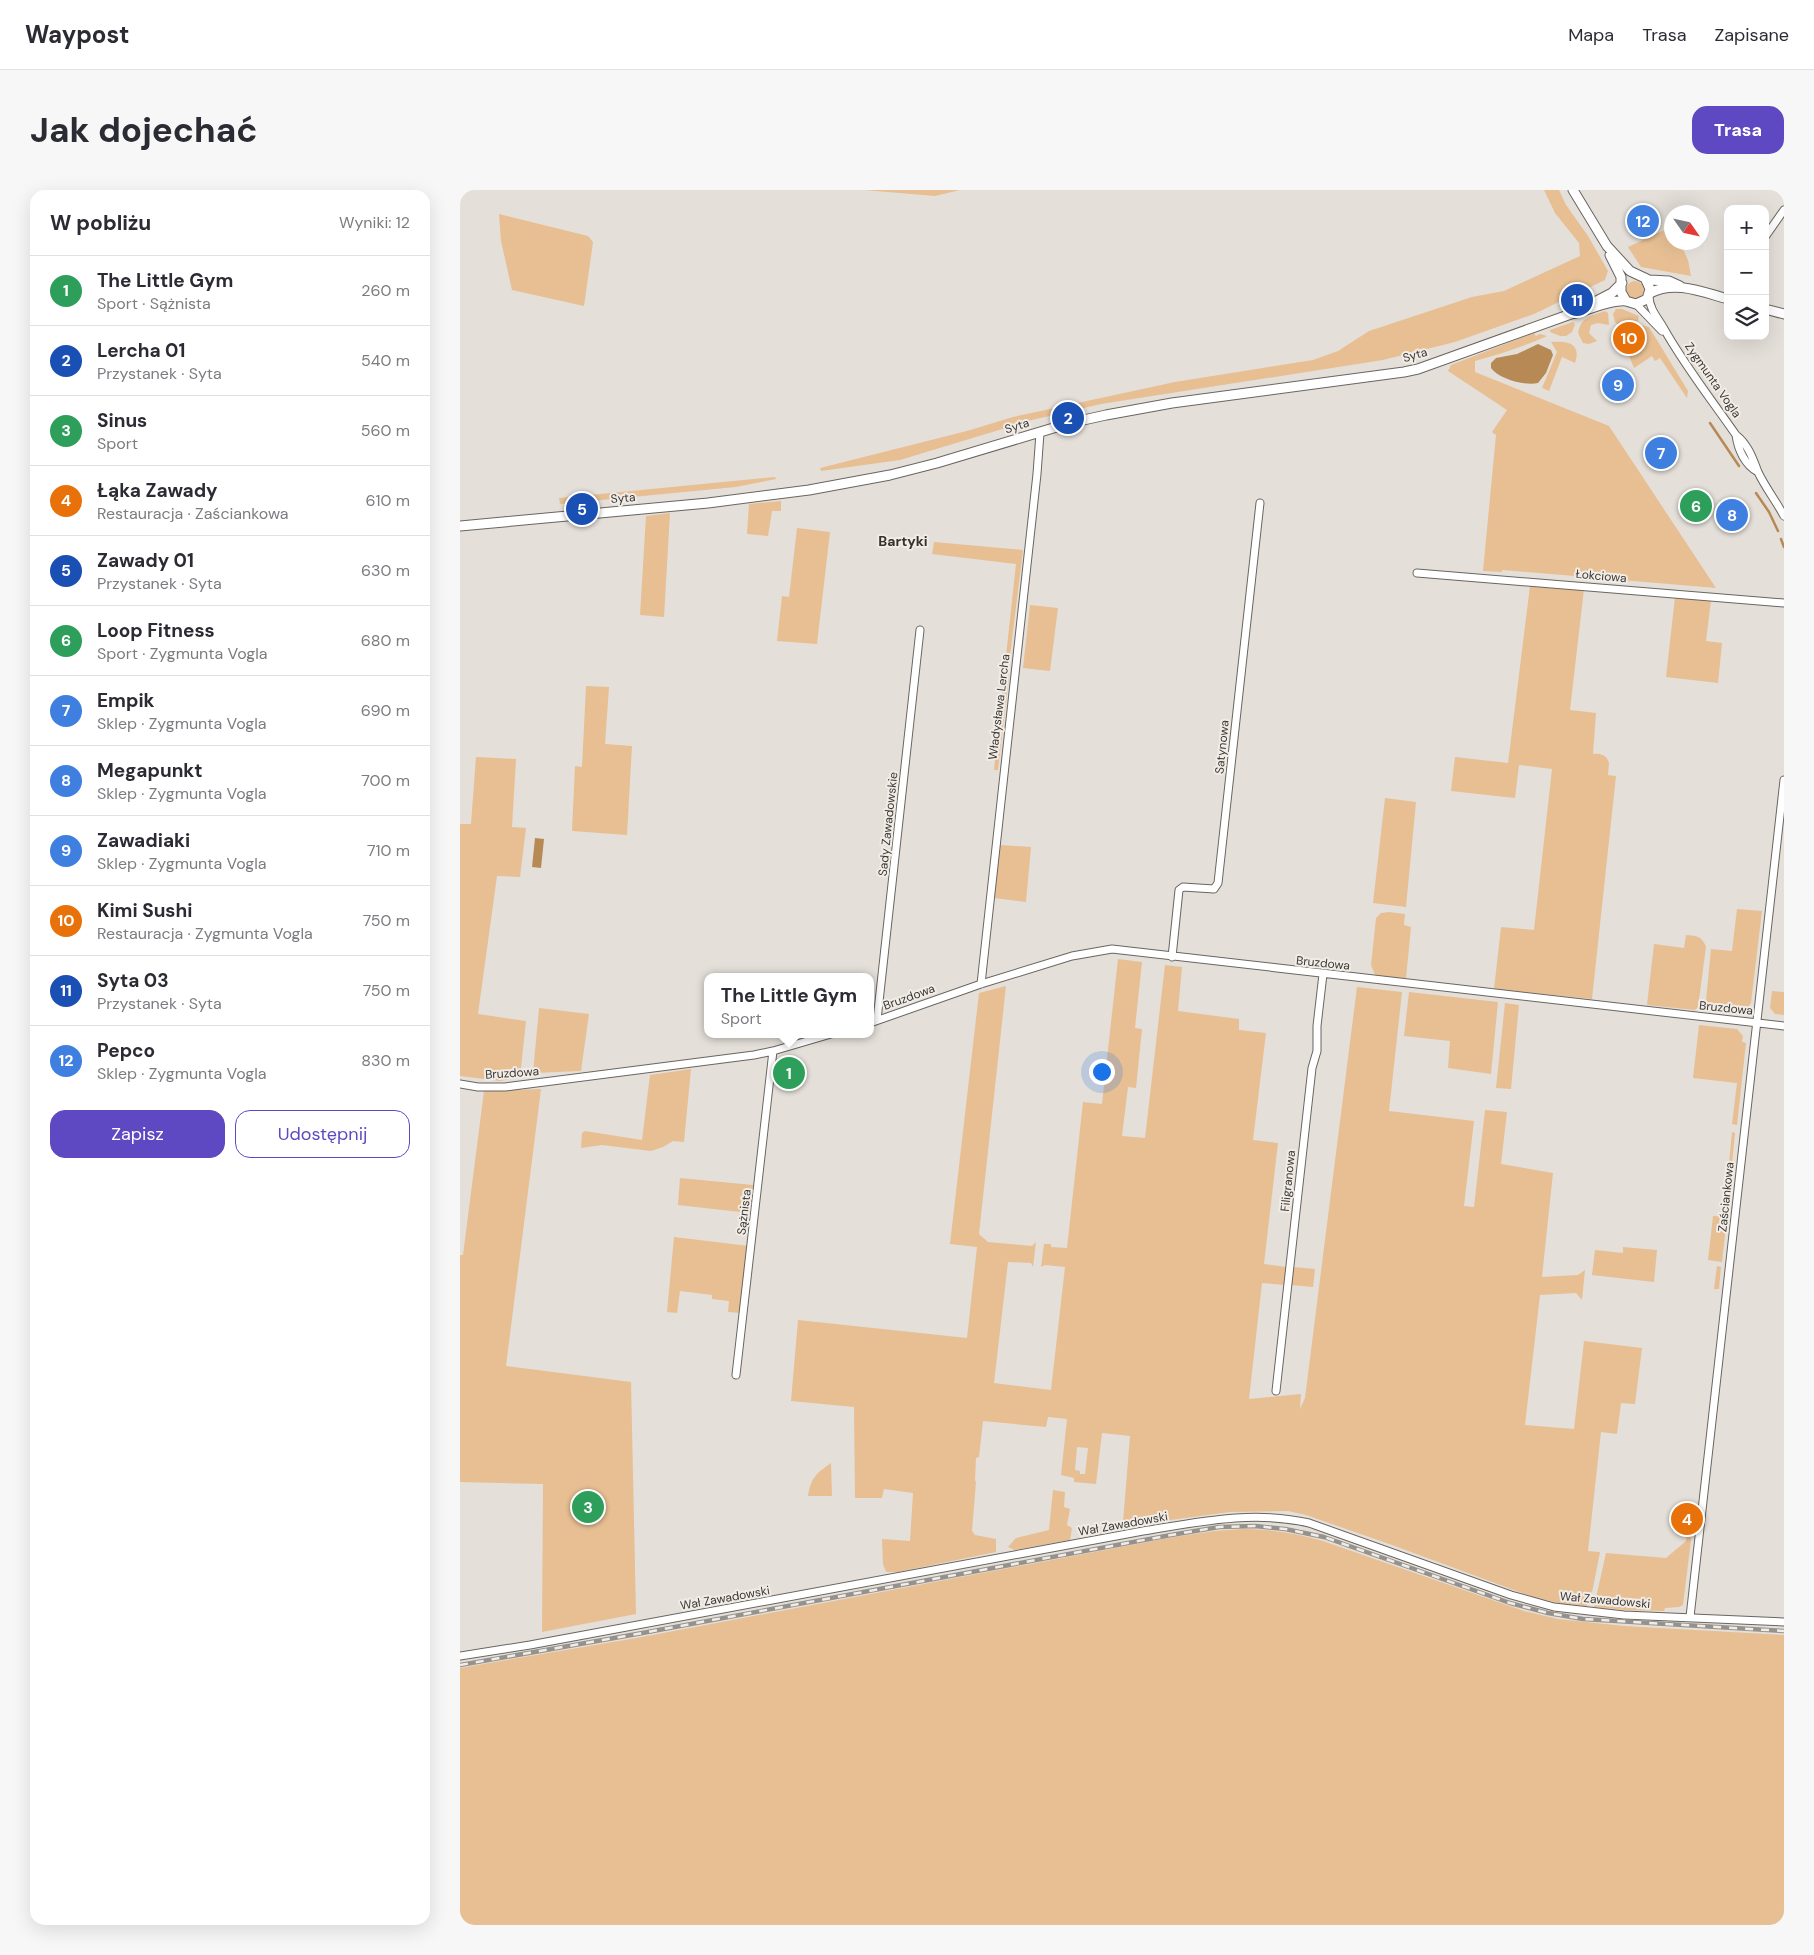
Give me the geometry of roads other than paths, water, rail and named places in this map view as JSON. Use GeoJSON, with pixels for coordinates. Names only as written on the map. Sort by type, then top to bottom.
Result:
{"type":"FeatureCollection","features":[{"type":"Feature","properties":{"kind":"street"},"geometry":{"type":"LineString","coordinates":[[1573,190],[1607,246],[1621,277],[1621,292],[1626,301],[1636,304],[1644,302],[1649,294],[1662,287],[1680,286]]}},
{"type":"Feature","properties":{"kind":"street"},"geometry":{"type":"LineString","coordinates":[[1769,231],[1784,210]]}},
{"type":"Feature","properties":{"kind":"street"},"geometry":{"type":"LineString","coordinates":[[1607,246],[1630,271],[1640,276],[1649,285],[1649,294]]}},
{"type":"Feature","properties":{"kind":"street"},"geometry":{"type":"LineString","coordinates":[[1622,284],[1627,277],[1640,276],[1669,281],[1680,286],[1724,298]]}},
{"type":"Feature","properties":{"kind":"street","name":"Syta"},"geometry":{"type":"LineString","coordinates":[[460,526],[708,503],[809,490],[937,464],[1079,421],[1172,403],[1404,372],[1426,366],[1574,313],[1612,293],[1622,284]]}},
{"type":"Feature","properties":{"kind":"street","name":"Zygmunta Vogla"},"geometry":{"type":"LineString","coordinates":[[1649,294],[1653,310],[1669,338],[1698,383],[1736,435],[1738,448],[1750,467],[1758,472],[1784,516]]}},
{"type":"Feature","properties":{"kind":"street","name":"Syta"},"geometry":{"type":"LineString","coordinates":[[1574,313],[1586,312],[1615,301],[1626,301]]}},
{"type":"Feature","properties":{"kind":"street","name":"Zygmunta Vogla"},"geometry":{"type":"LineString","coordinates":[[1636,304],[1669,338]]}},
{"type":"Feature","properties":{"kind":"street"},"geometry":{"type":"LineString","coordinates":[[1769,310],[1784,314]]}},
{"type":"Feature","properties":{"kind":"street","name":"Władysława Lercha"},"geometry":{"type":"LineString","coordinates":[[981,984],[1040,432]]}},
{"type":"Feature","properties":{"kind":"street","name":"Satynowa"},"geometry":{"type":"LineString","coordinates":[[1172,957],[1180,890],[1183,887],[1214,889],[1218,883],[1260,503]]}},
{"type":"Feature","properties":{"kind":"street","name":"Łokciowa"},"geometry":{"type":"LineString","coordinates":[[1417,573],[1784,603]]}},
{"type":"Feature","properties":{"kind":"street","name":"Sady Zawadowskie"},"geometry":{"type":"LineString","coordinates":[[874,1022],[920,630]]}},
{"type":"Feature","properties":{"kind":"street","name":"Zaściankowa"},"geometry":{"type":"LineString","coordinates":[[1690,1617],[1728,1311],[1784,780]]}},
{"type":"Feature","properties":{"kind":"street","name":"Bruzdowa"},"geometry":{"type":"LineString","coordinates":[[874,1022],[981,984],[1072,956],[1101,950],[1112,950],[1784,1026]]}},
{"type":"Feature","properties":{"kind":"street","name":"Filigranowa"},"geometry":{"type":"LineString","coordinates":[[1276,1391],[1312,1068],[1317,1050],[1317,1026],[1323,974]]}},
{"type":"Feature","properties":{"kind":"street","name":"Bruzdowa"},"geometry":{"type":"LineString","coordinates":[[460,1084],[490,1088],[505,1087],[773,1052],[818,1038]]}},
{"type":"Feature","properties":{"kind":"street","name":"Sążnista"},"geometry":{"type":"LineString","coordinates":[[736,1375],[773,1052]]}},
{"type":"Feature","properties":{"kind":"street","name":"Wał Zawadowski"},"geometry":{"type":"LineString","coordinates":[[460,1656],[530,1646],[1143,1531],[1240,1516],[1274,1517],[1309,1523],[1511,1595],[1554,1607],[1598,1613],[1784,1622]]}},
{"type":"Feature","properties":{"kind":"waterway"},"geometry":{"type":"LineString","coordinates":[[1710,423],[1739,466]]}},
{"type":"Feature","properties":{"kind":"waterway"},"geometry":{"type":"LineString","coordinates":[[1756,493],[1769,512],[1778,531]]}},
{"type":"Feature","properties":{"kind":"waterway"},"geometry":{"type":"LineString","coordinates":[[1781,539],[1784,547]]}},
{"type":"Feature","properties":{"kind":"railway"},"geometry":{"type":"LineString","coordinates":[[460,1665],[1171,1535],[1219,1527],[1255,1526],[1285,1529],[1324,1537],[1510,1603],[1548,1613],[1583,1619],[1784,1631]]}},
{"type":"Feature","properties":{"kind":"place","name":"Pepco"},"geometry":{"type":"Point","coordinates":[1643,221]}},
{"type":"Feature","properties":{"kind":"place","name":"Syta 03"},"geometry":{"type":"Point","coordinates":[1577,300]}},
{"type":"Feature","properties":{"kind":"place","name":"Kimi Sushi"},"geometry":{"type":"Point","coordinates":[1629,338]}},
{"type":"Feature","properties":{"kind":"place","name":"Zawadiaki"},"geometry":{"type":"Point","coordinates":[1618,385]}},
{"type":"Feature","properties":{"kind":"place","name":"Lercha 01"},"geometry":{"type":"Point","coordinates":[1068,418]}},
{"type":"Feature","properties":{"kind":"place","name":"Empik"},"geometry":{"type":"Point","coordinates":[1661,453]}},
{"type":"Feature","properties":{"kind":"place","name":"Loop Fitness"},"geometry":{"type":"Point","coordinates":[1696,506]}},
{"type":"Feature","properties":{"kind":"place","name":"Zawady 01"},"geometry":{"type":"Point","coordinates":[582,509]}},
{"type":"Feature","properties":{"kind":"place","name":"Megapunkt"},"geometry":{"type":"Point","coordinates":[1732,515]}},
{"type":"Feature","properties":{"kind":"place","name":"The Little Gym"},"geometry":{"type":"Point","coordinates":[789,1073]}},
{"type":"Feature","properties":{"kind":"place","name":"Sinus"},"geometry":{"type":"Point","coordinates":[588,1507]}},
{"type":"Feature","properties":{"kind":"place","name":"Łąka Zawady"},"geometry":{"type":"Point","coordinates":[1687,1519]}},
{"type":"Feature","properties":{"kind":"district","name":"Bartyki"},"geometry":{"type":"Point","coordinates":[903,541]}}]}
